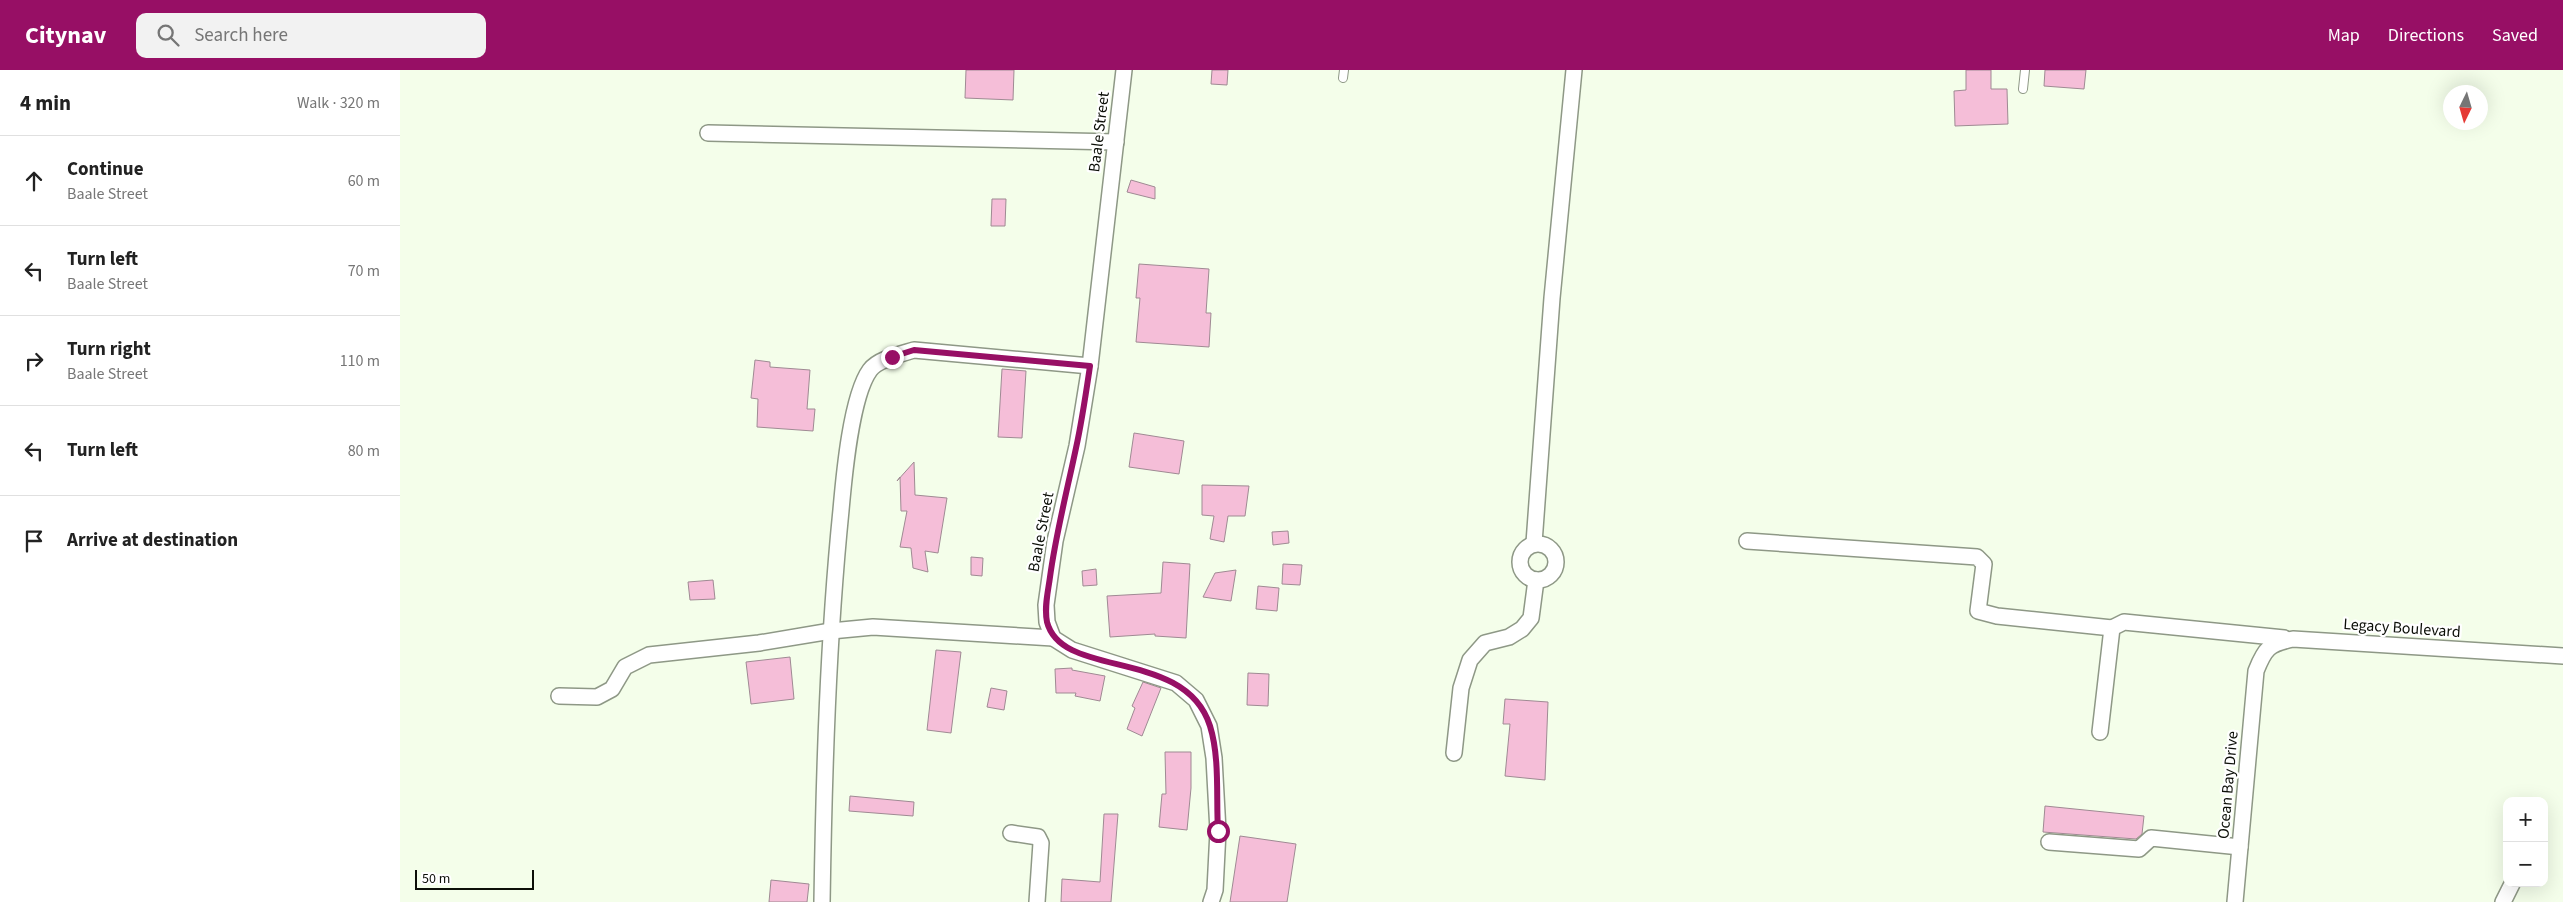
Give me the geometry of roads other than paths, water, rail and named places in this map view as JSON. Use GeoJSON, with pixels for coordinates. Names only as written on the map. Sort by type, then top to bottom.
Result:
{"type":"FeatureCollection","features":[{"type":"Feature","properties":{"kind":"street","name":"Baale Street"},"geometry":{"type":"LineString","coordinates":[[1054,638],[1047,622],[1046,605],[1055,541],[1077,446],[1090,366],[1103,238],[1124,70]]}},
{"type":"Feature","properties":{"kind":"street"},"geometry":{"type":"LineString","coordinates":[[1534,543],[1552,298],[1574,70]]}},
{"type":"Feature","properties":{"kind":"street"},"geometry":{"type":"LineString","coordinates":[[708,132],[1116,142]]}},
{"type":"Feature","properties":{"kind":"street"},"geometry":{"type":"LineString","coordinates":[[822,902],[823,791],[831,631],[846,462],[862,386],[871,368],[892,357],[914,350],[1090,366]]}},
{"type":"Feature","properties":{"kind":"street"},"geometry":{"type":"LineString","coordinates":[[1747,541],[1977,557],[1984,564],[1978,611],[1997,616],[2112,628],[2124,622],[2293,638]]}},
{"type":"Feature","properties":{"kind":"street"},"geometry":{"type":"LineString","coordinates":[[1534,543],[1547,545],[1556,554],[1556,567],[1549,577],[1536,580],[1524,574],[1519,562],[1523,550],[1534,543]]}},
{"type":"Feature","properties":{"kind":"street"},"geometry":{"type":"LineString","coordinates":[[1454,753],[1461,688],[1470,660],[1485,644],[1510,637],[1522,629],[1531,618],[1536,580]]}},
{"type":"Feature","properties":{"kind":"street"},"geometry":{"type":"LineString","coordinates":[[559,696],[597,697],[612,689],[625,667],[649,655],[759,643],[831,631],[872,627],[1054,638],[1072,650],[1099,660],[1176,682],[1196,700],[1210,726],[1214,758],[1218,831],[1215,890],[1211,902]]}},
{"type":"Feature","properties":{"kind":"street"},"geometry":{"type":"LineString","coordinates":[[2100,732],[2112,628]]}},
{"type":"Feature","properties":{"kind":"street","name":"Legacy Boulevard"},"geometry":{"type":"LineString","coordinates":[[2256,671],[2261,658],[2273,643],[2293,638],[2563,656]]}},
{"type":"Feature","properties":{"kind":"street","name":"Ocean Bay Drive"},"geometry":{"type":"LineString","coordinates":[[2235,902],[2256,671]]}},
{"type":"Feature","properties":{"kind":"street"},"geometry":{"type":"LineString","coordinates":[[1011,833],[1038,837],[1041,843],[1037,902]]}},
{"type":"Feature","properties":{"kind":"street"},"geometry":{"type":"LineString","coordinates":[[2048,842],[2139,849],[2151,838],[2240,847]]}},
{"type":"Feature","properties":{"kind":"street"},"geometry":{"type":"LineString","coordinates":[[2503,902],[2510,887]]}},
{"type":"Feature","properties":{"kind":"lane"},"geometry":{"type":"LineString","coordinates":[[2023,88],[2025,70]]}}]}
